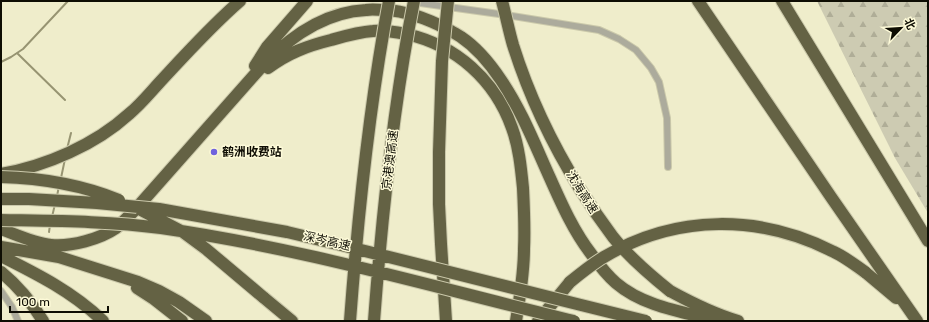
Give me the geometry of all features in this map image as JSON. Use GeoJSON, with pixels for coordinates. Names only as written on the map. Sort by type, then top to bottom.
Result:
{"type":"FeatureCollection","features":[{"type":"Feature","properties":{"kind":"highway"},"geometry":{"type":"LineString","coordinates":[[1,175],[41,164],[61,156],[109,130],[129,115],[209,29],[240,1]]}},
{"type":"Feature","properties":{"kind":"highway"},"geometry":{"type":"LineString","coordinates":[[240,91],[267,47],[308,1]]}},
{"type":"Feature","properties":{"kind":"highway","name":"京港澳高速"},"geometry":{"type":"LineString","coordinates":[[350,321],[356,240],[368,131],[389,1]]}},
{"type":"Feature","properties":{"kind":"highway","name":"京港澳高速"},"geometry":{"type":"LineString","coordinates":[[374,321],[379,251],[392,142],[402,66],[414,1]]}},
{"type":"Feature","properties":{"kind":"highway"},"geometry":{"type":"LineString","coordinates":[[446,321],[439,204],[439,152],[442,61],[448,1]]}},
{"type":"Feature","properties":{"kind":"highway","name":"沈海高速"},"geometry":{"type":"LineString","coordinates":[[502,1],[513,44],[539,113],[560,156],[599,219],[631,256],[649,274],[670,291],[702,308],[738,321]]}},
{"type":"Feature","properties":{"kind":"highway"},"geometry":{"type":"LineString","coordinates":[[698,1],[916,321]]}},
{"type":"Feature","properties":{"kind":"highway"},"geometry":{"type":"LineString","coordinates":[[782,1],[928,241]]}},
{"type":"Feature","properties":{"kind":"highway"},"geometry":{"type":"LineString","coordinates":[[1,229],[24,238],[51,245],[70,244],[94,238],[110,231],[134,211],[264,64],[298,34],[312,26],[346,12],[366,10],[393,11],[417,16],[438,25],[462,38],[482,55],[495,71],[520,111],[573,227],[585,247],[616,283],[633,295],[652,303],[718,321]]}},
{"type":"Feature","properties":{"kind":"highway"},"geometry":{"type":"LineString","coordinates":[[240,91],[284,57],[300,49],[344,36],[374,31],[393,32],[423,39],[448,50],[466,62],[485,81],[500,103],[512,128],[517,145],[523,196],[524,249],[516,321]]}},
{"type":"Feature","properties":{"kind":"highway"},"geometry":{"type":"LineString","coordinates":[[1,175],[68,185],[107,196],[140,209],[184,232],[292,321]]}},
{"type":"Feature","properties":{"kind":"highway","name":"深岑高速"},"geometry":{"type":"LineString","coordinates":[[1,199],[90,202],[159,209],[280,230],[646,321]]}},
{"type":"Feature","properties":{"kind":"highway","name":"深岑高速"},"geometry":{"type":"LineString","coordinates":[[1,220],[97,222],[160,228],[222,238],[341,263],[574,321]]}},
{"type":"Feature","properties":{"kind":"highway"},"geometry":{"type":"LineString","coordinates":[[538,321],[570,282],[603,257],[640,239],[660,232],[682,227],[730,223],[775,230],[797,236],[835,252],[865,272],[890,293],[903,305],[916,321]]}},
{"type":"Feature","properties":{"kind":"highway"},"geometry":{"type":"LineString","coordinates":[[1,247],[59,257],[138,282],[179,302],[206,321]]}},
{"type":"Feature","properties":{"kind":"highway"},"geometry":{"type":"LineString","coordinates":[[1,256],[62,289],[93,311],[103,321]]}},
{"type":"Feature","properties":{"kind":"highway"},"geometry":{"type":"LineString","coordinates":[[1,272],[17,286],[43,321]]}},
{"type":"Feature","properties":{"kind":"highway"},"geometry":{"type":"LineString","coordinates":[[110,272],[154,299],[182,321]]}},
{"type":"Feature","properties":{"kind":"street"},"geometry":{"type":"LineString","coordinates":[[408,1],[599,30],[619,39],[636,50],[660,82],[667,118],[668,167]]}},
{"type":"Feature","properties":{"kind":"street"},"geometry":{"type":"LineString","coordinates":[[1,291],[12,307],[18,321]]}},
{"type":"Feature","properties":{"kind":"green space"},"geometry":{"type":"Polygon","coordinates":[[[817,1],[928,1],[928,213],[895,158],[817,1]]]}},
{"type":"Feature","properties":{"kind":"waterway"},"geometry":{"type":"LineString","coordinates":[[1,62],[23,49],[68,1]]}},
{"type":"Feature","properties":{"kind":"waterway"},"geometry":{"type":"LineString","coordinates":[[17,53],[65,100]]}},
{"type":"Feature","properties":{"kind":"waterway"},"geometry":{"type":"LineString","coordinates":[[67,149],[71,133]]}},
{"type":"Feature","properties":{"kind":"waterway"},"geometry":{"type":"LineString","coordinates":[[61,178],[65,159]]}},
{"type":"Feature","properties":{"kind":"waterway"},"geometry":{"type":"LineString","coordinates":[[57,196],[59,186]]}},
{"type":"Feature","properties":{"kind":"waterway"},"geometry":{"type":"LineString","coordinates":[[52,217],[55,204]]}},
{"type":"Feature","properties":{"kind":"waterway"},"geometry":{"type":"LineString","coordinates":[[49,232],[50,225]]}},
{"type":"Feature","properties":{"kind":"place","name":"鹤洲收费站"},"geometry":{"type":"Point","coordinates":[214,152]}}]}
